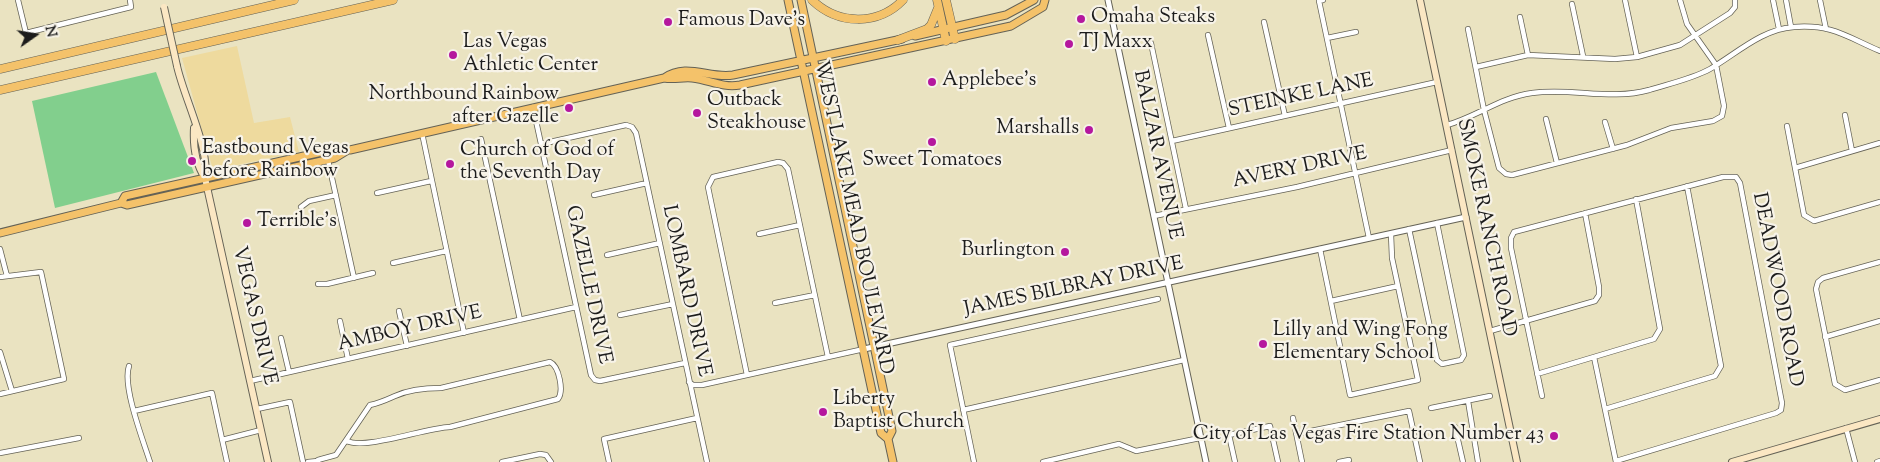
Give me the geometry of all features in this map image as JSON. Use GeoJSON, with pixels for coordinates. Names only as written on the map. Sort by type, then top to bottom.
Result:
{"type":"FeatureCollection","features":[{"type":"Feature","properties":{"kind":"highway"},"geometry":{"type":"LineString","coordinates":[[217,18],[273,0]]}},
{"type":"Feature","properties":{"kind":"highway"},"geometry":{"type":"LineString","coordinates":[[0,69],[294,0]]}},
{"type":"Feature","properties":{"kind":"highway"},"geometry":{"type":"LineString","coordinates":[[0,90],[393,0]]}},
{"type":"Feature","properties":{"kind":"highway"},"geometry":{"type":"LineString","coordinates":[[812,0],[834,15],[859,19],[886,13],[903,0]]}},
{"type":"Feature","properties":{"kind":"highway"},"geometry":{"type":"LineString","coordinates":[[946,0],[955,40]]}},
{"type":"Feature","properties":{"kind":"highway"},"geometry":{"type":"LineString","coordinates":[[938,4],[946,41]]}},
{"type":"Feature","properties":{"kind":"highway"},"geometry":{"type":"LineString","coordinates":[[898,40],[927,29],[931,25],[938,4]]}},
{"type":"Feature","properties":{"kind":"main road","name":"WEST LAKE MEAD BOULEVARD"},"geometry":{"type":"LineString","coordinates":[[788,0],[881,433],[888,439]]}},
{"type":"Feature","properties":{"kind":"main road","name":"WEST LAKE MEAD BOULEVARD"},"geometry":{"type":"LineString","coordinates":[[801,0],[817,68],[839,196],[858,267],[892,430],[888,439],[893,462]]}},
{"type":"Feature","properties":{"kind":"main road"},"geometry":{"type":"LineString","coordinates":[[664,78],[672,72],[689,70],[728,76],[815,58],[1006,15],[1034,0]]}},
{"type":"Feature","properties":{"kind":"main road"},"geometry":{"type":"LineString","coordinates":[[0,233],[121,203],[127,205],[328,160],[350,150],[664,78],[674,80],[692,78],[729,86],[955,40],[1018,22],[1043,7],[1045,0]]}},
{"type":"Feature","properties":{"kind":"main road","name":"SMOKE RANCH ROAD"},"geometry":{"type":"LineString","coordinates":[[1420,0],[1517,462]]}},
{"type":"Feature","properties":{"kind":"main road","name":"VEGAS DRIVE"},"geometry":{"type":"LineString","coordinates":[[164,3],[177,66],[194,124],[193,143],[199,168],[205,178],[268,462]]}},
{"type":"Feature","properties":{"kind":"main road"},"geometry":{"type":"LineString","coordinates":[[817,136],[839,196],[843,232],[840,241]]}},
{"type":"Feature","properties":{"kind":"main road"},"geometry":{"type":"LineString","coordinates":[[121,203],[125,196],[336,149],[350,150]]}},
{"type":"Feature","properties":{"kind":"main road"},"geometry":{"type":"LineString","coordinates":[[844,261],[858,267]]}},
{"type":"Feature","properties":{"kind":"main road"},"geometry":{"type":"LineString","coordinates":[[1732,462],[1880,419]]}},
{"type":"Feature","properties":{"kind":"street"},"geometry":{"type":"LineString","coordinates":[[18,0],[26,33],[131,7],[130,0]]}},
{"type":"Feature","properties":{"kind":"street","name":"BALZAR AVENUE"},"geometry":{"type":"LineString","coordinates":[[1108,0],[1206,462]]}},
{"type":"Feature","properties":{"kind":"street"},"geometry":{"type":"LineString","coordinates":[[1323,0],[1319,1],[1369,238]]}},
{"type":"Feature","properties":{"kind":"street"},"geometry":{"type":"LineString","coordinates":[[1625,0],[1637,57]]}},
{"type":"Feature","properties":{"kind":"street"},"geometry":{"type":"LineString","coordinates":[[1468,29],[1484,110],[1499,168],[1506,174],[1512,175],[1613,148],[1672,128],[1713,121],[1722,116],[1724,106],[1716,65],[1686,24],[1680,0]]}},
{"type":"Feature","properties":{"kind":"street"},"geometry":{"type":"LineString","coordinates":[[1476,67],[1528,55],[1583,56],[1615,59],[1637,57],[1680,45],[1730,13],[1735,7],[1735,0]]}},
{"type":"Feature","properties":{"kind":"street"},"geometry":{"type":"LineString","coordinates":[[1773,0],[1779,29]]}},
{"type":"Feature","properties":{"kind":"street"},"geometry":{"type":"LineString","coordinates":[[1786,0],[1791,27]]}},
{"type":"Feature","properties":{"kind":"street"},"geometry":{"type":"LineString","coordinates":[[1820,0],[1826,29]]}},
{"type":"Feature","properties":{"kind":"street"},"geometry":{"type":"LineString","coordinates":[[1572,4],[1583,56]]}},
{"type":"Feature","properties":{"kind":"street"},"geometry":{"type":"LineString","coordinates":[[1520,17],[1528,55]]}},
{"type":"Feature","properties":{"kind":"street"},"geometry":{"type":"LineString","coordinates":[[1264,22],[1285,116]]}},
{"type":"Feature","properties":{"kind":"street"},"geometry":{"type":"LineString","coordinates":[[1447,125],[1464,120],[1507,99],[1534,92],[1617,96],[1632,94],[1697,75],[1779,29],[1791,27],[1826,29],[1846,34],[1880,51]]}},
{"type":"Feature","properties":{"kind":"street"},"geometry":{"type":"LineString","coordinates":[[1327,38],[1356,32]]}},
{"type":"Feature","properties":{"kind":"street"},"geometry":{"type":"LineString","coordinates":[[1208,35],[1229,128]]}},
{"type":"Feature","properties":{"kind":"street"},"geometry":{"type":"LineString","coordinates":[[1151,43],[1186,209]]}},
{"type":"Feature","properties":{"kind":"street","name":"STEINKE LANE"},"geometry":{"type":"LineString","coordinates":[[1172,141],[1438,82]]}},
{"type":"Feature","properties":{"kind":"street","name":"GAZELLE DRIVE"},"geometry":{"type":"LineString","coordinates":[[532,107],[591,375],[595,380],[600,381],[685,362]]}},
{"type":"Feature","properties":{"kind":"street"},"geometry":{"type":"LineString","coordinates":[[1845,115],[1852,151]]}},
{"type":"Feature","properties":{"kind":"street"},"geometry":{"type":"LineString","coordinates":[[1546,119],[1557,163]]}},
{"type":"Feature","properties":{"kind":"street"},"geometry":{"type":"LineString","coordinates":[[1605,122],[1613,148]]}},
{"type":"Feature","properties":{"kind":"street","name":"LOMBARD DRIVE"},"geometry":{"type":"LineString","coordinates":[[541,144],[626,125],[632,127],[636,133],[706,462]]}},
{"type":"Feature","properties":{"kind":"street"},"geometry":{"type":"LineString","coordinates":[[1787,126],[1804,215],[1808,220],[1814,221],[1880,202]]}},
{"type":"Feature","properties":{"kind":"street"},"geometry":{"type":"LineString","coordinates":[[422,133],[464,333]]}},
{"type":"Feature","properties":{"kind":"street"},"geometry":{"type":"LineString","coordinates":[[481,139],[520,320]]}},
{"type":"Feature","properties":{"kind":"street"},"geometry":{"type":"LineString","coordinates":[[1795,168],[1880,143]]}},
{"type":"Feature","properties":{"kind":"street","name":"AVERY DRIVE"},"geometry":{"type":"LineString","coordinates":[[1154,216],[1355,174],[1452,150]]}},
{"type":"Feature","properties":{"kind":"street"},"geometry":{"type":"LineString","coordinates":[[328,160],[354,278]]}},
{"type":"Feature","properties":{"kind":"street"},"geometry":{"type":"LineString","coordinates":[[747,375],[708,187],[713,177],[778,162],[783,163],[788,169],[828,357]]}},
{"type":"Feature","properties":{"kind":"street","name":"DEADWOOD ROAD"},"geometry":{"type":"LineString","coordinates":[[1616,462],[1781,410],[1782,403],[1742,192],[1736,178],[1723,176],[1687,186]]}},
{"type":"Feature","properties":{"kind":"street"},"geometry":{"type":"LineString","coordinates":[[377,193],[431,181]]}},
{"type":"Feature","properties":{"kind":"street"},"geometry":{"type":"LineString","coordinates":[[594,195],[647,183]]}},
{"type":"Feature","properties":{"kind":"street"},"geometry":{"type":"LineString","coordinates":[[1542,396],[1511,248],[1512,235],[1518,230],[1687,186],[1721,366],[1719,372],[1715,376],[1604,409]]}},
{"type":"Feature","properties":{"kind":"street"},"geometry":{"type":"LineString","coordinates":[[301,207],[310,201],[336,194]]}},
{"type":"Feature","properties":{"kind":"street"},"geometry":{"type":"LineString","coordinates":[[1537,374],[1654,340],[1658,336],[1660,329],[1636,199]]}},
{"type":"Feature","properties":{"kind":"street"},"geometry":{"type":"LineString","coordinates":[[1490,331],[1588,304],[1597,298],[1599,287],[1585,212]]}},
{"type":"Feature","properties":{"kind":"street","name":"JAMES BILBRAY DRIVE"},"geometry":{"type":"LineString","coordinates":[[689,382],[693,385],[702,385],[1466,217]]}},
{"type":"Feature","properties":{"kind":"street"},"geometry":{"type":"LineString","coordinates":[[1409,229],[1437,360],[1442,364],[1462,360],[1464,355],[1437,223]]}},
{"type":"Feature","properties":{"kind":"street"},"geometry":{"type":"LineString","coordinates":[[759,234],[800,225]]}},
{"type":"Feature","properties":{"kind":"street"},"geometry":{"type":"LineString","coordinates":[[1320,249],[1350,395],[1418,380],[1392,258],[1391,234]]}},
{"type":"Feature","properties":{"kind":"street"},"geometry":{"type":"LineString","coordinates":[[607,255],[660,243]]}},
{"type":"Feature","properties":{"kind":"street"},"geometry":{"type":"LineString","coordinates":[[0,249],[6,276]]}},
{"type":"Feature","properties":{"kind":"street"},"geometry":{"type":"LineString","coordinates":[[393,263],[446,252]]}},
{"type":"Feature","properties":{"kind":"street"},"geometry":{"type":"LineString","coordinates":[[1880,262],[1824,278],[1818,282],[1816,289],[1835,384],[1839,389],[1845,390],[1880,380]]}},
{"type":"Feature","properties":{"kind":"street"},"geometry":{"type":"LineString","coordinates":[[0,277],[41,272],[64,379],[0,394]]}},
{"type":"Feature","properties":{"kind":"street"},"geometry":{"type":"LineString","coordinates":[[318,284],[327,284],[374,273]]}},
{"type":"Feature","properties":{"kind":"street"},"geometry":{"type":"LineString","coordinates":[[1331,301],[1398,286]]}},
{"type":"Feature","properties":{"kind":"street"},"geometry":{"type":"LineString","coordinates":[[775,303],[815,295]]}},
{"type":"Feature","properties":{"kind":"street"},"geometry":{"type":"LineString","coordinates":[[974,462],[950,346],[1158,299]]}},
{"type":"Feature","properties":{"kind":"street"},"geometry":{"type":"LineString","coordinates":[[620,316],[673,304]]}},
{"type":"Feature","properties":{"kind":"street","name":"AMBOY DRIVE"},"geometry":{"type":"LineString","coordinates":[[250,381],[576,308]]}},
{"type":"Feature","properties":{"kind":"street"},"geometry":{"type":"LineString","coordinates":[[399,311],[407,346]]}},
{"type":"Feature","properties":{"kind":"street"},"geometry":{"type":"LineString","coordinates":[[340,321],[348,359]]}},
{"type":"Feature","properties":{"kind":"street"},"geometry":{"type":"LineString","coordinates":[[1825,337],[1880,321]]}},
{"type":"Feature","properties":{"kind":"street"},"geometry":{"type":"LineString","coordinates":[[281,338],[289,372]]}},
{"type":"Feature","properties":{"kind":"street"},"geometry":{"type":"LineString","coordinates":[[0,352],[12,391]]}},
{"type":"Feature","properties":{"kind":"street"},"geometry":{"type":"LineString","coordinates":[[1594,357],[1616,462]]}},
{"type":"Feature","properties":{"kind":"street"},"geometry":{"type":"LineString","coordinates":[[963,410],[1184,360]]}},
{"type":"Feature","properties":{"kind":"street"},"geometry":{"type":"LineString","coordinates":[[308,462],[336,456],[370,405],[387,402],[394,396],[428,388],[442,388],[498,373],[553,362],[561,390],[558,399],[508,411],[499,416],[360,444],[347,441]]}},
{"type":"Feature","properties":{"kind":"street"},"geometry":{"type":"LineString","coordinates":[[129,366],[126,373],[134,411],[150,462]]}},
{"type":"Feature","properties":{"kind":"street"},"geometry":{"type":"LineString","coordinates":[[134,411],[212,393],[227,462]]}},
{"type":"Feature","properties":{"kind":"street"},"geometry":{"type":"LineString","coordinates":[[1431,408],[1490,396]]}},
{"type":"Feature","properties":{"kind":"street"},"geometry":{"type":"LineString","coordinates":[[1468,401],[1478,462]]}},
{"type":"Feature","properties":{"kind":"street"},"geometry":{"type":"LineString","coordinates":[[257,409],[290,402],[303,462]]}},
{"type":"Feature","properties":{"kind":"street"},"geometry":{"type":"LineString","coordinates":[[1296,434],[1409,411],[1420,462]]}},
{"type":"Feature","properties":{"kind":"street"},"geometry":{"type":"LineString","coordinates":[[609,462],[604,439],[697,418]]}},
{"type":"Feature","properties":{"kind":"street"},"geometry":{"type":"LineString","coordinates":[[1293,418],[1302,462]]}},
{"type":"Feature","properties":{"kind":"street"},"geometry":{"type":"LineString","coordinates":[[1235,462],[1229,435],[1270,426],[1278,462]]}},
{"type":"Feature","properties":{"kind":"street"},"geometry":{"type":"LineString","coordinates":[[1455,427],[1463,462]]}},
{"type":"Feature","properties":{"kind":"street"},"geometry":{"type":"LineString","coordinates":[[1846,428],[1855,462]]}},
{"type":"Feature","properties":{"kind":"street"},"geometry":{"type":"LineString","coordinates":[[222,440],[261,430]]}},
{"type":"Feature","properties":{"kind":"street"},"geometry":{"type":"LineString","coordinates":[[0,453],[79,438]]}},
{"type":"Feature","properties":{"kind":"street"},"geometry":{"type":"LineString","coordinates":[[1043,462],[1119,444],[1136,451],[1200,438]]}},
{"type":"Feature","properties":{"kind":"street"},"geometry":{"type":"LineString","coordinates":[[502,462],[540,454],[546,456],[551,462]]}},
{"type":"Feature","properties":{"kind":"street"},"geometry":{"type":"LineString","coordinates":[[1339,462],[1349,460]]}},
{"type":"Feature","properties":{"kind":"green space"},"geometry":{"type":"Polygon","coordinates":[[[156,72],[194,173],[55,208],[32,101],[156,72]]]}},
{"type":"Feature","properties":{"kind":"sand"},"geometry":{"type":"Polygon","coordinates":[[[237,46],[254,123],[290,117],[299,152],[213,170],[182,58],[237,46]]]}},
{"type":"Feature","properties":{"kind":"place","name":"Omaha Steaks"},"geometry":{"type":"Point","coordinates":[1081,19]}},
{"type":"Feature","properties":{"kind":"place","name":"Famous Dave's"},"geometry":{"type":"Point","coordinates":[668,22]}},
{"type":"Feature","properties":{"kind":"place","name":"TJ Maxx"},"geometry":{"type":"Point","coordinates":[1069,44]}},
{"type":"Feature","properties":{"kind":"place","name":"Las Vegas Athletic Center"},"geometry":{"type":"Point","coordinates":[453,55]}},
{"type":"Feature","properties":{"kind":"place","name":"Applebee's"},"geometry":{"type":"Point","coordinates":[932,82]}},
{"type":"Feature","properties":{"kind":"place","name":"Northbound Rainbow after Gazelle"},"geometry":{"type":"Point","coordinates":[569,108]}},
{"type":"Feature","properties":{"kind":"place","name":"Outback Steakhouse"},"geometry":{"type":"Point","coordinates":[697,113]}},
{"type":"Feature","properties":{"kind":"place","name":"Marshalls"},"geometry":{"type":"Point","coordinates":[1089,130]}},
{"type":"Feature","properties":{"kind":"place","name":"Sweet Tomatoes"},"geometry":{"type":"Point","coordinates":[932,142]}},
{"type":"Feature","properties":{"kind":"place","name":"Eastbound Vegas before Rainbow"},"geometry":{"type":"Point","coordinates":[192,161]}},
{"type":"Feature","properties":{"kind":"place","name":"Church of God of the Seventh Day"},"geometry":{"type":"Point","coordinates":[450,164]}},
{"type":"Feature","properties":{"kind":"place","name":"Terrible's"},"geometry":{"type":"Point","coordinates":[247,223]}},
{"type":"Feature","properties":{"kind":"place","name":"Burlington"},"geometry":{"type":"Point","coordinates":[1065,252]}},
{"type":"Feature","properties":{"kind":"place","name":"Lilly and Wing Fong Elementary School"},"geometry":{"type":"Point","coordinates":[1263,344]}},
{"type":"Feature","properties":{"kind":"place","name":"Liberty Baptist Church"},"geometry":{"type":"Point","coordinates":[823,412]}},
{"type":"Feature","properties":{"kind":"place","name":"City of Las Vegas Fire Station Number 43"},"geometry":{"type":"Point","coordinates":[1554,436]}}]}
